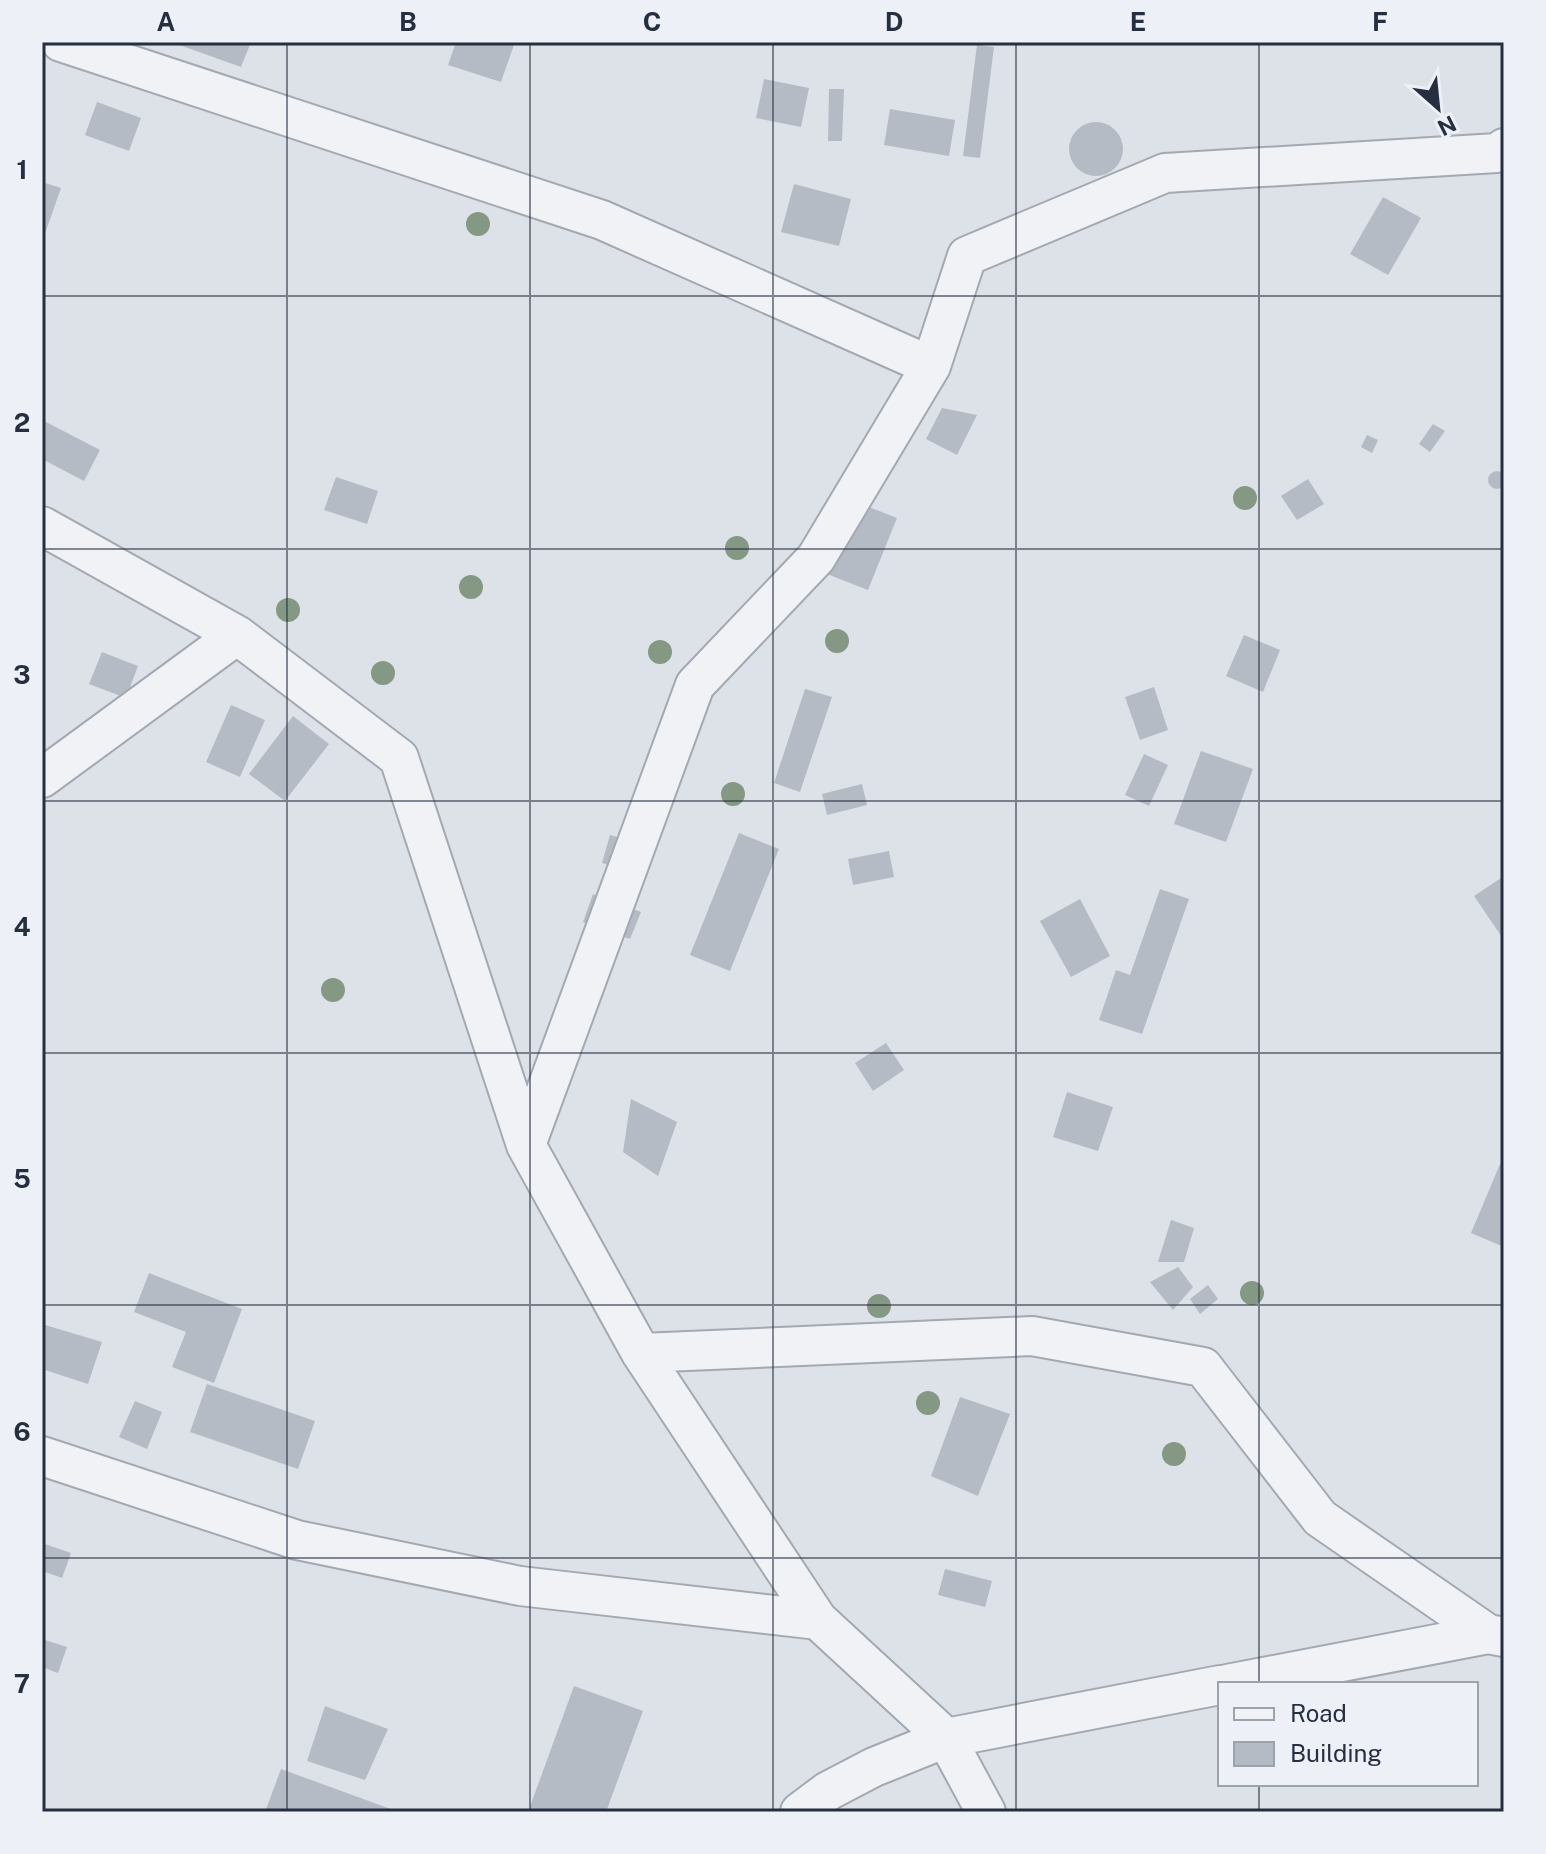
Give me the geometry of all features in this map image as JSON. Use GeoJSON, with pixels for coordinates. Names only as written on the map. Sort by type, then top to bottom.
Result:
{"type":"FeatureCollection","features":[{"type":"Feature","properties":{"kind":"street"},"geometry":{"type":"LineString","coordinates":[[61,42],[602,220],[931,366]]}},
{"type":"Feature","properties":{"kind":"street"},"geometry":{"type":"LineString","coordinates":[[526,1145],[695,685],[816,558],[931,366],[967,256],[1165,173],[1497,153],[1504,148]]}},
{"type":"Feature","properties":{"kind":"street"},"geometry":{"type":"LineString","coordinates":[[42,526],[237,635],[399,758],[526,1145],[641,1353],[818,1620],[946,1738],[986,1812]]}},
{"type":"Feature","properties":{"kind":"street"},"geometry":{"type":"LineString","coordinates":[[42,778],[237,635]]}},
{"type":"Feature","properties":{"kind":"street"},"geometry":{"type":"LineString","coordinates":[[641,1353],[1032,1336],[1203,1367],[1320,1518],[1496,1635]]}},
{"type":"Feature","properties":{"kind":"street"},"geometry":{"type":"LineString","coordinates":[[42,1456],[312,1543],[520,1586],[818,1620]]}},
{"type":"Feature","properties":{"kind":"street"},"geometry":{"type":"LineString","coordinates":[[1238,1682],[1496,1635]]}},
{"type":"Feature","properties":{"kind":"street"},"geometry":{"type":"LineString","coordinates":[[800,1812],[828,1791],[874,1767],[946,1738],[1218,1685]]}},
{"type":"Feature","properties":{"kind":"building"},"geometry":{"type":"Polygon","coordinates":[[[171,42],[251,42],[241,67],[171,42]]]}},
{"type":"Feature","properties":{"kind":"building"},"geometry":{"type":"Polygon","coordinates":[[[456,42],[515,42],[501,82],[448,65],[456,42]]]}},
{"type":"Feature","properties":{"kind":"building"},"geometry":{"type":"Polygon","coordinates":[[[977,45],[994,47],[980,158],[963,156],[977,45]]]}},
{"type":"Feature","properties":{"kind":"building"},"geometry":{"type":"Polygon","coordinates":[[[764,79],[809,88],[801,127],[756,118],[764,79]]]}},
{"type":"Feature","properties":{"kind":"building"},"geometry":{"type":"Polygon","coordinates":[[[829,89],[844,89],[842,141],[828,141],[829,89]]]}},
{"type":"Feature","properties":{"kind":"building"},"geometry":{"type":"Polygon","coordinates":[[[97,102],[141,118],[129,151],[85,135],[97,102]]]}},
{"type":"Feature","properties":{"kind":"building"},"geometry":{"type":"Polygon","coordinates":[[[890,109],[955,120],[949,156],[884,145],[890,109]]]}},
{"type":"Feature","properties":{"kind":"building"},"geometry":{"type":"Polygon","coordinates":[[[1096,122],[1115,130],[1123,149],[1115,168],[1096,176],[1077,168],[1069,149],[1077,130],[1096,122]]]}},
{"type":"Feature","properties":{"kind":"building"},"geometry":{"type":"Polygon","coordinates":[[[42,182],[61,188],[42,242],[42,182]]]}},
{"type":"Feature","properties":{"kind":"building"},"geometry":{"type":"Polygon","coordinates":[[[794,184],[851,199],[839,246],[781,232],[794,184]]]}},
{"type":"Feature","properties":{"kind":"building"},"geometry":{"type":"Polygon","coordinates":[[[1383,197],[1421,218],[1388,275],[1350,254],[1383,197]]]}},
{"type":"Feature","properties":{"kind":"building"},"geometry":{"type":"Polygon","coordinates":[[[942,408],[977,415],[957,455],[926,439],[942,408]]]}},
{"type":"Feature","properties":{"kind":"building"},"geometry":{"type":"Polygon","coordinates":[[[46,422],[100,450],[84,481],[42,459],[42,429],[46,422]]]}},
{"type":"Feature","properties":{"kind":"building"},"geometry":{"type":"Polygon","coordinates":[[[1433,424],[1445,431],[1430,452],[1419,444],[1433,424]]]}},
{"type":"Feature","properties":{"kind":"building"},"geometry":{"type":"Polygon","coordinates":[[[1367,435],[1378,440],[1372,453],[1361,447],[1367,435]]]}},
{"type":"Feature","properties":{"kind":"building"},"geometry":{"type":"Polygon","coordinates":[[[1497,471],[1506,480],[1497,489],[1488,480],[1497,471]]]}},
{"type":"Feature","properties":{"kind":"building"},"geometry":{"type":"Polygon","coordinates":[[[336,477],[378,491],[367,524],[324,510],[336,477]]]}},
{"type":"Feature","properties":{"kind":"building"},"geometry":{"type":"Polygon","coordinates":[[[1308,479],[1324,504],[1297,520],[1281,496],[1308,479]]]}},
{"type":"Feature","properties":{"kind":"building"},"geometry":{"type":"Polygon","coordinates":[[[856,502],[897,518],[868,590],[827,574],[856,502]]]}},
{"type":"Feature","properties":{"kind":"building"},"geometry":{"type":"Polygon","coordinates":[[[1244,635],[1280,650],[1263,692],[1226,676],[1244,635]]]}},
{"type":"Feature","properties":{"kind":"building"},"geometry":{"type":"Polygon","coordinates":[[[102,652],[138,666],[126,698],[89,684],[102,652]]]}},
{"type":"Feature","properties":{"kind":"building"},"geometry":{"type":"Polygon","coordinates":[[[1154,687],[1168,730],[1140,740],[1125,697],[1154,687]]]}},
{"type":"Feature","properties":{"kind":"building"},"geometry":{"type":"Polygon","coordinates":[[[805,689],[832,697],[800,792],[774,783],[805,689]]]}},
{"type":"Feature","properties":{"kind":"building"},"geometry":{"type":"Polygon","coordinates":[[[231,705],[265,720],[240,777],[206,762],[231,705]]]}},
{"type":"Feature","properties":{"kind":"building"},"geometry":{"type":"Polygon","coordinates":[[[293,716],[329,744],[285,801],[249,774],[293,716]]]}},
{"type":"Feature","properties":{"kind":"building"},"geometry":{"type":"Polygon","coordinates":[[[1201,751],[1253,769],[1226,842],[1174,824],[1201,751]]]}},
{"type":"Feature","properties":{"kind":"building"},"geometry":{"type":"Polygon","coordinates":[[[1144,754],[1168,765],[1149,806],[1125,795],[1144,754]]]}},
{"type":"Feature","properties":{"kind":"building"},"geometry":{"type":"Polygon","coordinates":[[[862,784],[867,805],[827,815],[822,794],[862,784]]]}},
{"type":"Feature","properties":{"kind":"building"},"geometry":{"type":"Polygon","coordinates":[[[739,833],[779,849],[730,971],[690,955],[739,833]]]}},
{"type":"Feature","properties":{"kind":"building"},"geometry":{"type":"Polygon","coordinates":[[[610,835],[634,842],[626,870],[602,863],[610,835]]]}},
{"type":"Feature","properties":{"kind":"building"},"geometry":{"type":"Polygon","coordinates":[[[889,851],[894,877],[853,885],[848,859],[889,851]]]}},
{"type":"Feature","properties":{"kind":"building"},"geometry":{"type":"Polygon","coordinates":[[[1504,876],[1504,940],[1474,896],[1504,876]]]}},
{"type":"Feature","properties":{"kind":"building"},"geometry":{"type":"Polygon","coordinates":[[[1160,889],[1189,899],[1142,1034],[1099,1020],[1116,970],[1130,975],[1160,889]]]}},
{"type":"Feature","properties":{"kind":"building"},"geometry":{"type":"Polygon","coordinates":[[[593,894],[641,912],[630,939],[583,922],[593,894]]]}},
{"type":"Feature","properties":{"kind":"building"},"geometry":{"type":"Polygon","coordinates":[[[1080,899],[1110,956],[1071,977],[1040,921],[1080,899]]]}},
{"type":"Feature","properties":{"kind":"building"},"geometry":{"type":"Polygon","coordinates":[[[886,1043],[904,1070],[873,1091],[855,1063],[886,1043]]]}},
{"type":"Feature","properties":{"kind":"building"},"geometry":{"type":"Polygon","coordinates":[[[1067,1092],[1113,1107],[1098,1151],[1053,1137],[1067,1092]]]}},
{"type":"Feature","properties":{"kind":"building"},"geometry":{"type":"Polygon","coordinates":[[[631,1099],[677,1122],[658,1176],[623,1152],[631,1099]]]}},
{"type":"Feature","properties":{"kind":"building"},"geometry":{"type":"Polygon","coordinates":[[[1500,1164],[1504,1166],[1504,1247],[1471,1233],[1500,1164]]]}},
{"type":"Feature","properties":{"kind":"building"},"geometry":{"type":"Polygon","coordinates":[[[1171,1220],[1194,1228],[1184,1262],[1158,1262],[1171,1220]]]}},
{"type":"Feature","properties":{"kind":"building"},"geometry":{"type":"Polygon","coordinates":[[[1178,1267],[1193,1287],[1173,1310],[1150,1282],[1178,1267]]]}},
{"type":"Feature","properties":{"kind":"building"},"geometry":{"type":"Polygon","coordinates":[[[149,1273],[242,1309],[214,1383],[172,1367],[186,1332],[134,1312],[149,1273]]]}},
{"type":"Feature","properties":{"kind":"building"},"geometry":{"type":"Polygon","coordinates":[[[1208,1285],[1218,1299],[1200,1314],[1190,1299],[1208,1285]]]}},
{"type":"Feature","properties":{"kind":"building"},"geometry":{"type":"Polygon","coordinates":[[[45,1325],[102,1342],[88,1384],[42,1369],[45,1325]]]}},
{"type":"Feature","properties":{"kind":"building"},"geometry":{"type":"Polygon","coordinates":[[[207,1384],[315,1421],[298,1469],[190,1432],[207,1384]]]}},
{"type":"Feature","properties":{"kind":"building"},"geometry":{"type":"Polygon","coordinates":[[[960,1397],[1010,1414],[978,1496],[931,1476],[960,1397]]]}},
{"type":"Feature","properties":{"kind":"building"},"geometry":{"type":"Polygon","coordinates":[[[135,1401],[162,1412],[147,1449],[119,1437],[135,1401]]]}},
{"type":"Feature","properties":{"kind":"building"},"geometry":{"type":"Polygon","coordinates":[[[42,1543],[71,1553],[62,1578],[42,1571],[42,1543]]]}},
{"type":"Feature","properties":{"kind":"building"},"geometry":{"type":"Polygon","coordinates":[[[945,1569],[992,1581],[985,1607],[938,1595],[945,1569]]]}},
{"type":"Feature","properties":{"kind":"building"},"geometry":{"type":"Polygon","coordinates":[[[42,1639],[67,1647],[58,1673],[42,1667],[42,1639]]]}},
{"type":"Feature","properties":{"kind":"building"},"geometry":{"type":"Polygon","coordinates":[[[574,1686],[643,1711],[606,1812],[528,1812],[574,1686]]]}},
{"type":"Feature","properties":{"kind":"building"},"geometry":{"type":"Polygon","coordinates":[[[325,1706],[388,1729],[365,1780],[307,1761],[325,1706]]]}},
{"type":"Feature","properties":{"kind":"building"},"geometry":{"type":"Polygon","coordinates":[[[281,1769],[399,1812],[265,1812],[281,1769]]]}}]}
